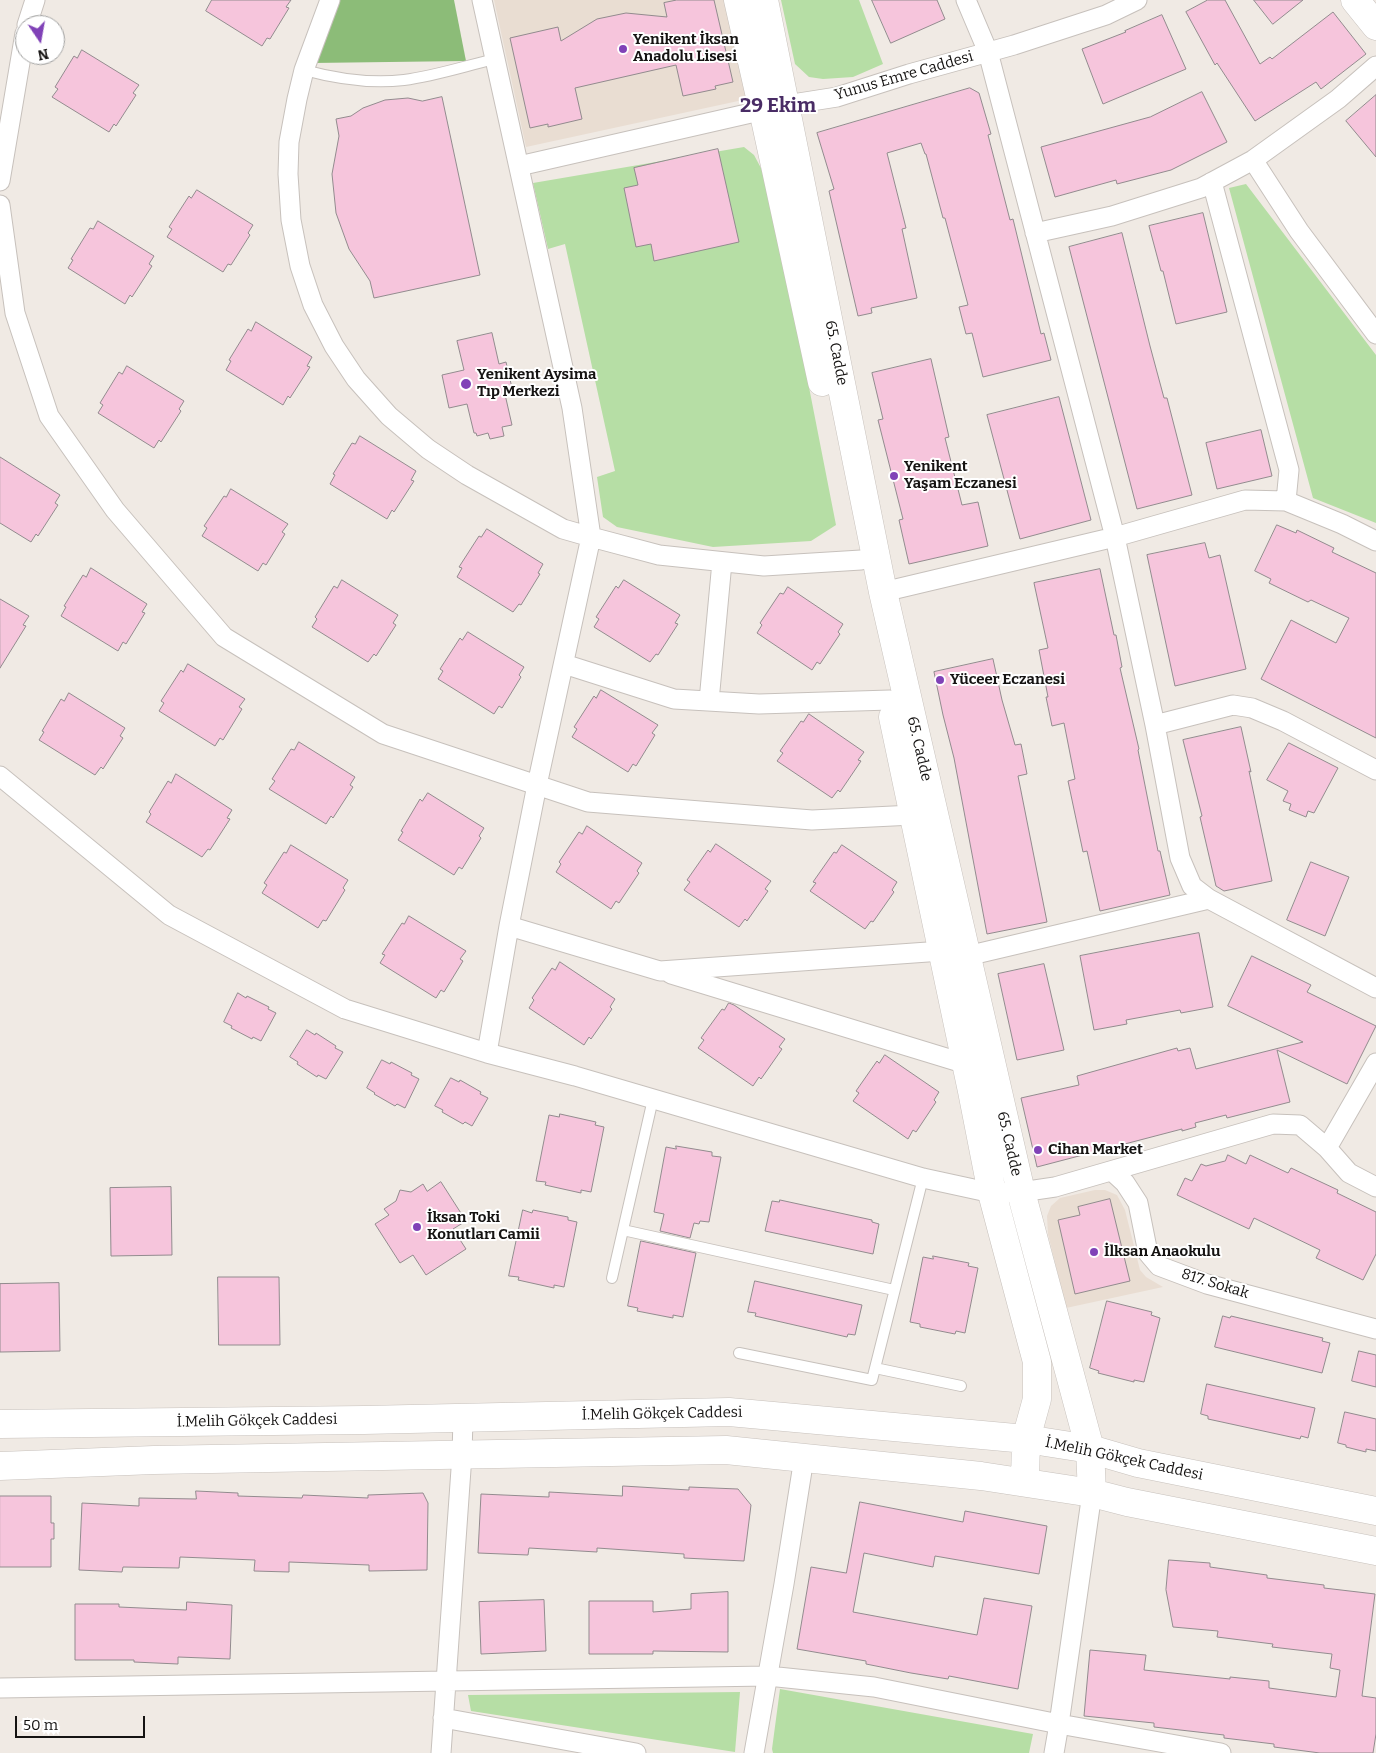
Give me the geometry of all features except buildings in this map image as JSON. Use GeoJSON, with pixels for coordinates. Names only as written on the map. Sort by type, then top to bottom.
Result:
{"type":"FeatureCollection","features":[{"type":"Feature","properties":{"kind":"main road","name":"65. Cadde"},"geometry":{"type":"LineString","coordinates":[[738,0],[775,107],[883,592],[955,953],[966,1064],[992,1193],[1037,1362],[1037,1399],[1026,1439],[1025,1482]]}},
{"type":"Feature","properties":{"kind":"main road","name":"65. Cadde"},"geometry":{"type":"LineString","coordinates":[[764,0],[775,107],[861,560],[913,815],[955,953],[1090,1449],[1092,1493]]}},
{"type":"Feature","properties":{"kind":"main road"},"geometry":{"type":"LineString","coordinates":[[1355,0],[1376,26]]}},
{"type":"Feature","properties":{"kind":"main road","name":"İ.Melih Gökçek Caddesi"},"geometry":{"type":"LineString","coordinates":[[0,1424],[463,1418],[729,1412],[1026,1439],[1090,1449],[1138,1462],[1376,1512]]}},
{"type":"Feature","properties":{"kind":"main road"},"geometry":{"type":"LineString","coordinates":[[0,1466],[164,1460],[726,1450],[1025,1482],[1092,1493],[1127,1502],[1376,1551]]}},
{"type":"Feature","properties":{"kind":"street"},"geometry":{"type":"LineString","coordinates":[[31,15],[35,0]]}},
{"type":"Feature","properties":{"kind":"street"},"geometry":{"type":"LineString","coordinates":[[330,0],[304,70],[297,99],[290,142],[288,174],[290,220],[303,274],[313,305],[334,346],[356,379],[389,416],[428,449],[467,475],[563,529],[659,555],[722,562],[764,566],[861,560]]}},
{"type":"Feature","properties":{"kind":"street"},"geometry":{"type":"LineString","coordinates":[[482,0],[572,408],[591,537],[509,926],[487,1053]]}},
{"type":"Feature","properties":{"kind":"street"},"geometry":{"type":"LineString","coordinates":[[966,0],[988,52],[1115,536],[1155,725],[1180,858],[1192,886],[1209,899],[1376,988]]}},
{"type":"Feature","properties":{"kind":"street","name":"Yunus Emre Caddesi"},"geometry":{"type":"LineString","coordinates":[[519,166],[775,107],[837,97],[988,52],[1106,14],[1137,0]]}},
{"type":"Feature","properties":{"kind":"street"},"geometry":{"type":"LineString","coordinates":[[0,182],[20,65]]}},
{"type":"Feature","properties":{"kind":"street"},"geometry":{"type":"LineString","coordinates":[[1035,233],[1112,216],[1201,188],[1254,160],[1338,99],[1376,66]]}},
{"type":"Feature","properties":{"kind":"street"},"geometry":{"type":"LineString","coordinates":[[1254,160],[1299,230],[1376,334]]}},
{"type":"Feature","properties":{"kind":"street"},"geometry":{"type":"LineString","coordinates":[[1212,182],[1289,470],[1286,501]]}},
{"type":"Feature","properties":{"kind":"street"},"geometry":{"type":"LineString","coordinates":[[0,205],[5,274],[15,313],[49,416],[115,510],[224,637],[383,734],[588,802],[802,819],[913,815]]}},
{"type":"Feature","properties":{"kind":"street"},"geometry":{"type":"LineString","coordinates":[[883,592],[1115,536],[1245,500],[1286,501],[1376,540]]}},
{"type":"Feature","properties":{"kind":"street"},"geometry":{"type":"LineString","coordinates":[[709,701],[722,562]]}},
{"type":"Feature","properties":{"kind":"street"},"geometry":{"type":"LineString","coordinates":[[564,664],[674,699],[759,704],[890,700]]}},
{"type":"Feature","properties":{"kind":"street"},"geometry":{"type":"LineString","coordinates":[[1155,725],[1233,704],[1252,708],[1283,722],[1376,770]]}},
{"type":"Feature","properties":{"kind":"street"},"geometry":{"type":"LineString","coordinates":[[0,776],[169,915],[345,1009],[487,1053],[653,1099],[923,1178],[992,1193],[1020,1192],[1055,1187],[1273,1124],[1300,1125],[1327,1148],[1349,1173],[1376,1187]]}},
{"type":"Feature","properties":{"kind":"street"},"geometry":{"type":"LineString","coordinates":[[660,971],[955,953],[1209,899]]}},
{"type":"Feature","properties":{"kind":"street"},"geometry":{"type":"LineString","coordinates":[[509,926],[966,1064]]}},
{"type":"Feature","properties":{"kind":"street"},"geometry":{"type":"LineString","coordinates":[[1327,1148],[1376,1063]]}},
{"type":"Feature","properties":{"kind":"street","name":"817. Sokak"},"geometry":{"type":"LineString","coordinates":[[1112,1171],[1125,1183],[1138,1203],[1148,1253],[1159,1266],[1207,1284],[1376,1329]]}},
{"type":"Feature","properties":{"kind":"street"},"geometry":{"type":"LineString","coordinates":[[441,1753],[463,1418]]}},
{"type":"Feature","properties":{"kind":"street"},"geometry":{"type":"LineString","coordinates":[[754,1753],[804,1458]]}},
{"type":"Feature","properties":{"kind":"street"},"geometry":{"type":"LineString","coordinates":[[1054,1753],[1092,1493]]}},
{"type":"Feature","properties":{"kind":"street"},"geometry":{"type":"LineString","coordinates":[[0,1688],[768,1676],[874,1687],[1059,1724],[1221,1753]]}},
{"type":"Feature","properties":{"kind":"street"},"geometry":{"type":"LineString","coordinates":[[444,1718],[636,1753]]}},
{"type":"Feature","properties":{"kind":"lane"},"geometry":{"type":"LineString","coordinates":[[304,70],[345,80],[385,81],[423,76],[495,59]]}},
{"type":"Feature","properties":{"kind":"lane"},"geometry":{"type":"LineString","coordinates":[[612,1278],[653,1099]]}},
{"type":"Feature","properties":{"kind":"lane"},"geometry":{"type":"LineString","coordinates":[[739,1354],[872,1380],[923,1178]]}},
{"type":"Feature","properties":{"kind":"lane"},"geometry":{"type":"LineString","coordinates":[[623,1230],[894,1290]]}},
{"type":"Feature","properties":{"kind":"lane"},"geometry":{"type":"LineString","coordinates":[[875,1368],[961,1386]]}},
{"type":"Feature","properties":{"kind":"shaded area","name":"Yenikent İksan Anadolu Lisesi"},"geometry":{"type":"Polygon","coordinates":[[[494,0],[731,0],[752,98],[526,147],[494,0]]]}},
{"type":"Feature","properties":{"kind":"shaded area","name":"İlksan Anaokulu"},"geometry":{"type":"Polygon","coordinates":[[[1095,1190],[1105,1190],[1117,1195],[1125,1210],[1140,1270],[1146,1277],[1163,1287],[1066,1308],[1048,1234],[1047,1216],[1051,1206],[1060,1198],[1095,1190]]]}},
{"type":"Feature","properties":{"kind":"green space"},"geometry":{"type":"Polygon","coordinates":[[[340,0],[454,0],[466,61],[312,63],[340,0]]]}},
{"type":"Feature","properties":{"kind":"green space"},"geometry":{"type":"Polygon","coordinates":[[[781,0],[859,0],[883,64],[853,77],[823,79],[809,77],[795,64],[781,0]]]}},
{"type":"Feature","properties":{"kind":"green space"},"geometry":{"type":"Polygon","coordinates":[[[744,147],[754,155],[769,183],[836,525],[811,541],[713,547],[617,527],[603,517],[597,477],[615,471],[565,244],[548,249],[533,183],[744,147]]]}},
{"type":"Feature","properties":{"kind":"green space"},"geometry":{"type":"Polygon","coordinates":[[[1246,184],[1376,355],[1376,523],[1313,498],[1229,188],[1246,184]]]}},
{"type":"Feature","properties":{"kind":"green space"},"geometry":{"type":"Polygon","coordinates":[[[780,1689],[1033,1734],[1029,1753],[773,1753],[780,1689]]]}},
{"type":"Feature","properties":{"kind":"green space"},"geometry":{"type":"Polygon","coordinates":[[[740,1692],[735,1752],[471,1711],[468,1695],[740,1692]]]}},
{"type":"Feature","properties":{"kind":"place","name":"Yenikent İksan Anadolu Lisesi"},"geometry":{"type":"Point","coordinates":[623,49]}},
{"type":"Feature","properties":{"kind":"place","name":"Yenikent Aysima Tıp Merkezi"},"geometry":{"type":"Point","coordinates":[466,384]}},
{"type":"Feature","properties":{"kind":"place","name":"Yenikent Yaşam Eczanesi"},"geometry":{"type":"Point","coordinates":[894,476]}},
{"type":"Feature","properties":{"kind":"place","name":"Yüceer Eczanesi"},"geometry":{"type":"Point","coordinates":[940,680]}},
{"type":"Feature","properties":{"kind":"place","name":"Cihan Market"},"geometry":{"type":"Point","coordinates":[1038,1150]}},
{"type":"Feature","properties":{"kind":"place","name":"İksan Toki Konutları Camii"},"geometry":{"type":"Point","coordinates":[417,1227]}},
{"type":"Feature","properties":{"kind":"place","name":"İlksan Anaokulu"},"geometry":{"type":"Point","coordinates":[1094,1252]}},
{"type":"Feature","properties":{"kind":"district","name":"29 Ekim"},"geometry":{"type":"Point","coordinates":[778,106]}}]}
